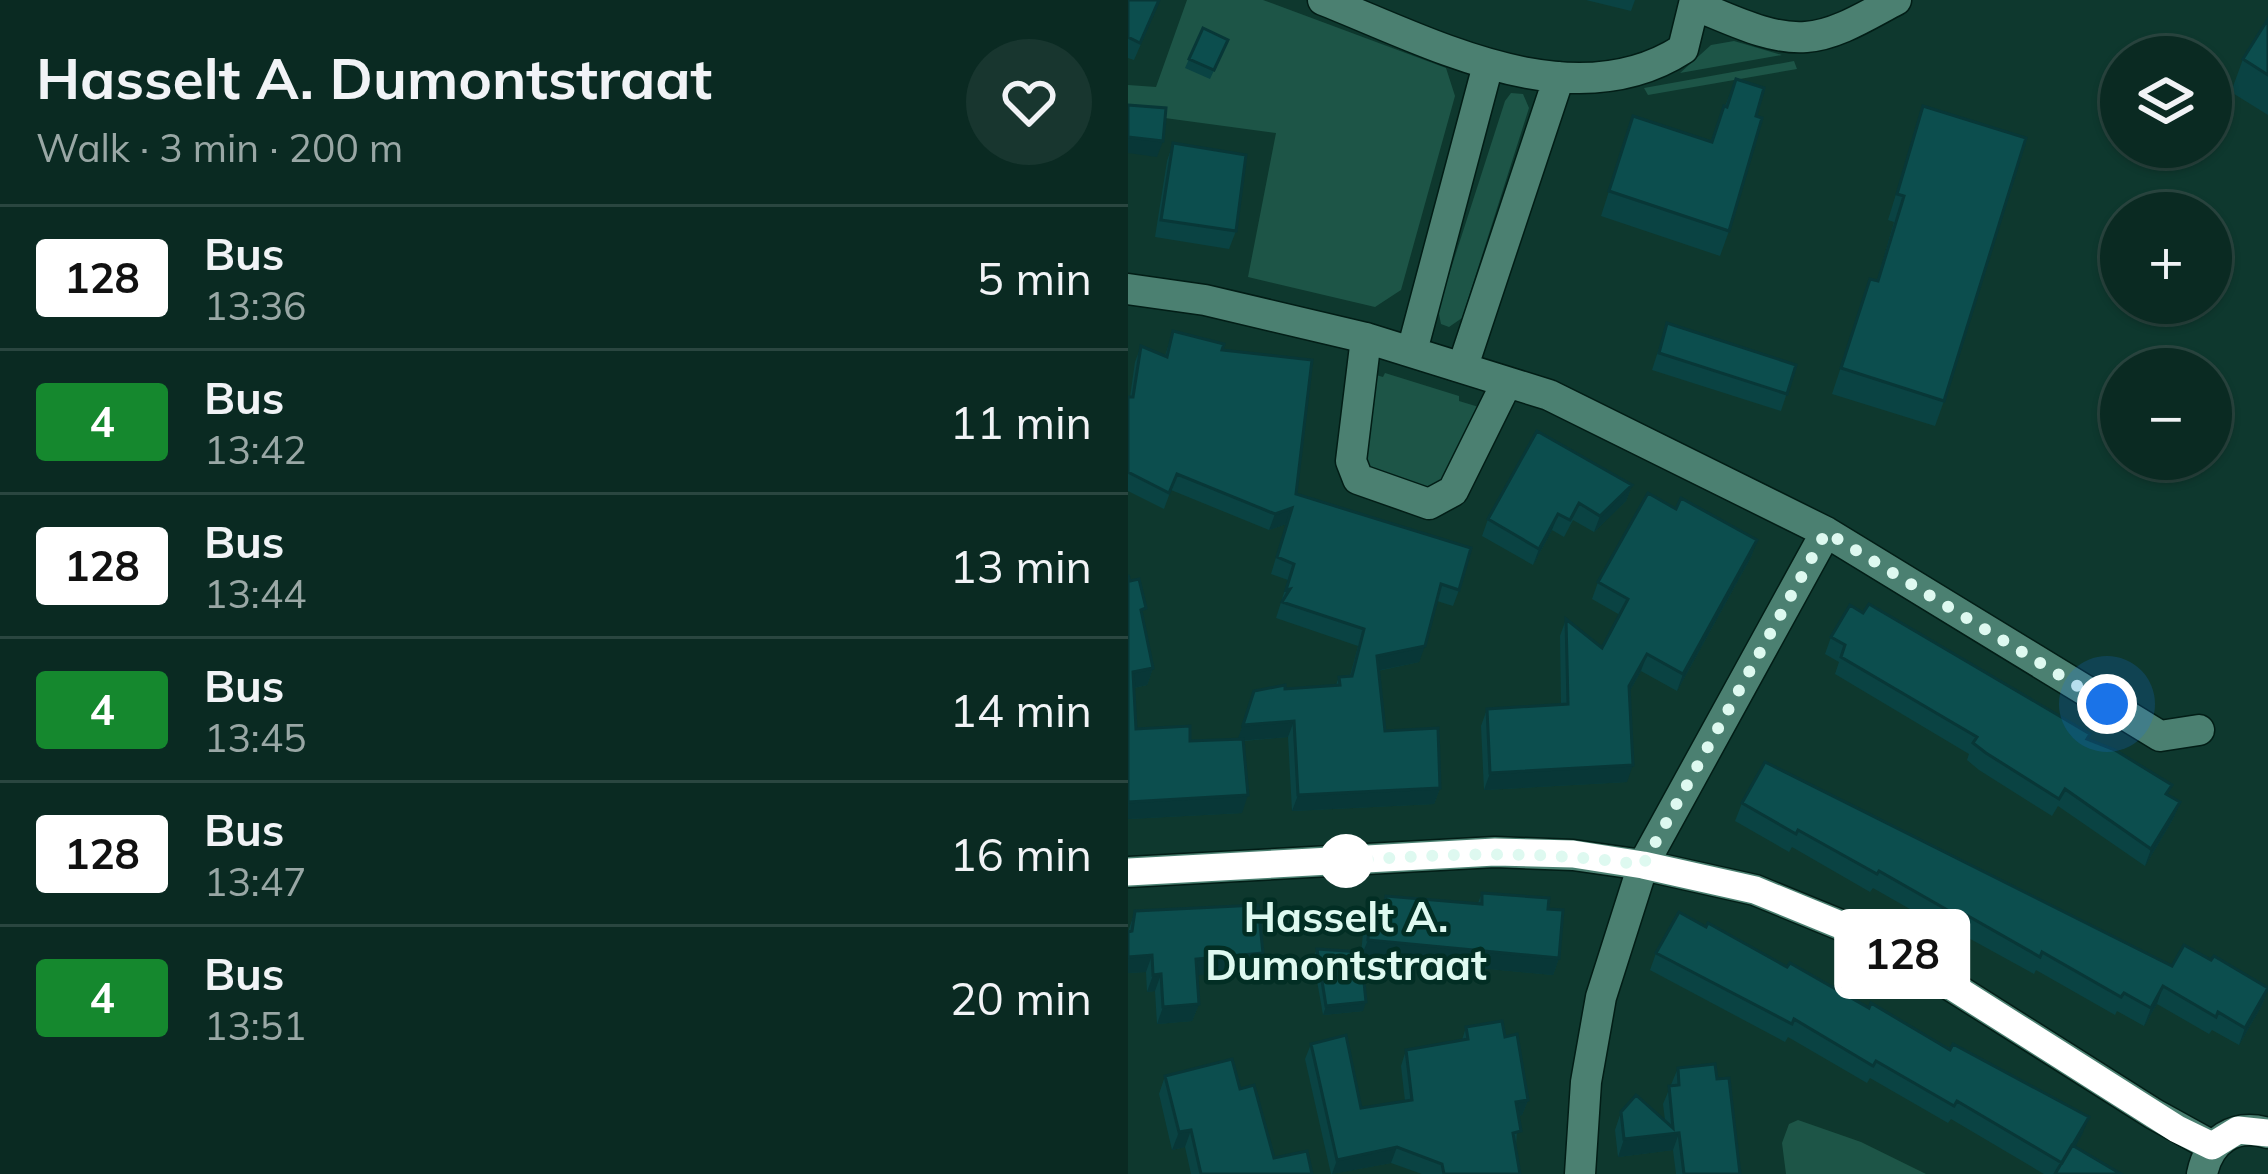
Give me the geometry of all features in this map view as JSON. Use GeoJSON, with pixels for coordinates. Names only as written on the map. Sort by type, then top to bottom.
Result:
{"type":"FeatureCollection","features":[{"type":"Feature","properties":{"kind":"street"},"geometry":{"type":"LineString","coordinates":[[1323,0],[1488,65],[1559,76],[1634,73],[1683,49],[1695,3],[1792,37],[1822,34],[1897,0]]}},
{"type":"Feature","properties":{"kind":"street"},"geometry":{"type":"LineString","coordinates":[[1412,351],[1488,65]]}},
{"type":"Feature","properties":{"kind":"street"},"geometry":{"type":"LineString","coordinates":[[1463,366],[1559,76]]}},
{"type":"Feature","properties":{"kind":"street"},"geometry":{"type":"LineString","coordinates":[[1128,289],[1205,300],[1366,338],[1549,395],[1826,532],[2160,736],[2199,730]]}},
{"type":"Feature","properties":{"kind":"street"},"geometry":{"type":"LineString","coordinates":[[1366,338],[1351,460],[1358,479],[1430,504],[1454,491],[1507,382]]}},
{"type":"Feature","properties":{"kind":"street"},"geometry":{"type":"LineString","coordinates":[[1580,1174],[1586,1082],[1601,997],[1643,865],[1826,532]]}},
{"type":"Feature","properties":{"kind":"street"},"geometry":{"type":"LineString","coordinates":[[1128,872],[1495,852],[1573,854],[1755,890],[1882,942],[2177,1129],[2207,1160],[2238,1130],[2268,1132]]}},
{"type":"Feature","properties":{"kind":"green space"},"geometry":{"type":"Polygon","coordinates":[[[1187,0],[1263,0],[1446,68],[1455,96],[1401,290],[1375,307],[1248,277],[1276,133],[1128,113],[1128,85],[1156,87],[1187,0]]]}},
{"type":"Feature","properties":{"kind":"green space"},"geometry":{"type":"Polygon","coordinates":[[[1734,41],[1782,55],[1680,73],[1711,45],[1734,41]]]}},
{"type":"Feature","properties":{"kind":"green space"},"geometry":{"type":"Polygon","coordinates":[[[1794,61],[1797,69],[1648,95],[1644,88],[1794,61]]]}},
{"type":"Feature","properties":{"kind":"green space"},"geometry":{"type":"Polygon","coordinates":[[[1511,93],[1523,94],[1529,108],[1462,318],[1449,327],[1441,324],[1438,309],[1511,93]]]}},
{"type":"Feature","properties":{"kind":"green space"},"geometry":{"type":"Polygon","coordinates":[[[1369,373],[1383,377],[1385,373],[1482,408],[1441,485],[1432,491],[1363,469],[1369,373]]]}},
{"type":"Feature","properties":{"kind":"green space"},"geometry":{"type":"Polygon","coordinates":[[[1798,1120],[1861,1142],[1926,1174],[1786,1174],[1782,1143],[1789,1124],[1798,1120]]]}},
{"type":"Feature","properties":{"kind":"building"},"geometry":{"type":"Polygon","coordinates":[[[1128,0],[1159,0],[1140,43],[1128,37],[1128,0]]]}},
{"type":"Feature","properties":{"kind":"building"},"geometry":{"type":"Polygon","coordinates":[[[2268,19],[2268,75],[2243,59],[2268,19]]]}},
{"type":"Feature","properties":{"kind":"building"},"geometry":{"type":"Polygon","coordinates":[[[1203,28],[1228,40],[1214,70],[1189,59],[1203,28]]]}},
{"type":"Feature","properties":{"kind":"building"},"geometry":{"type":"Polygon","coordinates":[[[1736,79],[1764,88],[1756,116],[1762,118],[1729,231],[1609,191],[1633,116],[1712,142],[1736,79]]]}},
{"type":"Feature","properties":{"kind":"building"},"geometry":{"type":"Polygon","coordinates":[[[1128,105],[1166,108],[1163,141],[1128,137],[1128,105]]]}},
{"type":"Feature","properties":{"kind":"building"},"geometry":{"type":"Polygon","coordinates":[[[1923,106],[2026,138],[1944,401],[1841,368],[1870,279],[1878,281],[1904,196],[1897,194],[1923,106]]]}},
{"type":"Feature","properties":{"kind":"building"},"geometry":{"type":"Polygon","coordinates":[[[1173,143],[1246,155],[1236,231],[1161,220],[1173,143]]]}},
{"type":"Feature","properties":{"kind":"building"},"geometry":{"type":"Polygon","coordinates":[[[1667,323],[1796,365],[1787,394],[1659,353],[1667,323]]]}},
{"type":"Feature","properties":{"kind":"building"},"geometry":{"type":"Polygon","coordinates":[[[1173,331],[1224,344],[1222,350],[1312,360],[1296,494],[1471,548],[1459,590],[1441,584],[1425,646],[1377,656],[1385,731],[1438,728],[1440,788],[1298,795],[1294,721],[1243,725],[1254,691],[1285,685],[1285,689],[1340,685],[1339,677],[1352,676],[1364,629],[1282,602],[1290,589],[1286,590],[1294,564],[1277,557],[1292,508],[1275,514],[1177,474],[1169,493],[1128,472],[1128,397],[1133,397],[1141,346],[1167,357],[1173,331]]]}},
{"type":"Feature","properties":{"kind":"building"},"geometry":{"type":"Polygon","coordinates":[[[1537,431],[1632,485],[1600,516],[1579,503],[1570,520],[1558,514],[1539,549],[1488,519],[1537,431]]]}},
{"type":"Feature","properties":{"kind":"building"},"geometry":{"type":"Polygon","coordinates":[[[1648,493],[1676,509],[1681,498],[1757,540],[1683,674],[1647,654],[1629,686],[1633,765],[1490,773],[1487,709],[1568,704],[1566,619],[1602,648],[1628,599],[1598,582],[1648,493]]]}},
{"type":"Feature","properties":{"kind":"building"},"geometry":{"type":"Polygon","coordinates":[[[1128,575],[1130,581],[1139,579],[1153,668],[1133,672],[1136,729],[1190,726],[1190,741],[1243,739],[1248,795],[1128,802],[1128,575]]]}},
{"type":"Feature","properties":{"kind":"building"},"geometry":{"type":"Polygon","coordinates":[[[1869,604],[2090,734],[2087,739],[2115,750],[2172,785],[2166,794],[2180,802],[2151,849],[2065,789],[2059,799],[1986,753],[1973,743],[1977,737],[1841,657],[1845,645],[1831,637],[1850,605],[1863,613],[1869,604]]]}},
{"type":"Feature","properties":{"kind":"building"},"geometry":{"type":"Polygon","coordinates":[[[1765,762],[2172,966],[2184,945],[2211,960],[2214,956],[2268,988],[2245,1028],[2163,986],[2151,1008],[2124,993],[2121,997],[2042,952],[2040,957],[1961,912],[1958,916],[1742,803],[1765,762]]]}},
{"type":"Feature","properties":{"kind":"building"},"geometry":{"type":"Polygon","coordinates":[[[1482,893],[1549,898],[1548,909],[1563,910],[1559,958],[1368,940],[1370,905],[1385,906],[1386,896],[1482,904],[1482,893]]]}},
{"type":"Feature","properties":{"kind":"building"},"geometry":{"type":"Polygon","coordinates":[[[1258,905],[1263,953],[1196,959],[1199,1004],[1163,1007],[1161,974],[1153,975],[1152,955],[1128,957],[1128,932],[1135,911],[1258,905]]]}},
{"type":"Feature","properties":{"kind":"building"},"geometry":{"type":"Polygon","coordinates":[[[1679,912],[1787,967],[1790,963],[1869,1008],[1871,1003],[1950,1050],[1953,1044],[2089,1117],[2062,1163],[1957,1101],[1954,1106],[1876,1061],[1873,1066],[1794,1019],[1792,1024],[1656,953],[1679,912]]]}},
{"type":"Feature","properties":{"kind":"building"},"geometry":{"type":"Polygon","coordinates":[[[1317,949],[1361,952],[1366,1002],[1326,1006],[1317,949]]]}},
{"type":"Feature","properties":{"kind":"building"},"geometry":{"type":"Polygon","coordinates":[[[1502,1021],[1505,1037],[1517,1034],[1528,1100],[1516,1102],[1521,1131],[1513,1133],[1520,1174],[1444,1174],[1442,1164],[1397,1147],[1337,1160],[1311,1044],[1346,1035],[1361,1108],[1412,1100],[1406,1050],[1468,1039],[1466,1027],[1502,1021]]]}},
{"type":"Feature","properties":{"kind":"building"},"geometry":{"type":"Polygon","coordinates":[[[1232,1059],[1240,1089],[1254,1085],[1274,1158],[1307,1151],[1312,1174],[1201,1174],[1191,1130],[1179,1132],[1165,1076],[1232,1059]]]}},
{"type":"Feature","properties":{"kind":"building"},"geometry":{"type":"Polygon","coordinates":[[[1715,1064],[1717,1079],[1729,1078],[1740,1174],[1684,1174],[1679,1133],[1624,1139],[1621,1112],[1636,1095],[1673,1128],[1669,1086],[1679,1085],[1678,1068],[1715,1064]]]}},
{"type":"Feature","properties":{"kind":"building"},"geometry":{"type":"Polygon","coordinates":[[[2072,1145],[2121,1174],[2055,1174],[2072,1145]]]}},
{"type":"Feature","properties":{"kind":"bus line","name":"128"},"geometry":{"type":"LineString","coordinates":[[1128,872],[1495,852],[1573,854],[1755,890],[1882,942],[2177,1129],[2212,1146],[2238,1130],[2268,1133]]}},
{"type":"Feature","properties":{"kind":"place","name":"Hasselt A. Dumontstraat"},"geometry":{"type":"Point","coordinates":[1346,861]}},
{"type":"Feature","properties":{"kind":"route"},"geometry":{"type":"LineString","coordinates":[[1346,861],[1495,852],[1573,854],[1643,865],[1826,532],[2107,704]]}}]}
